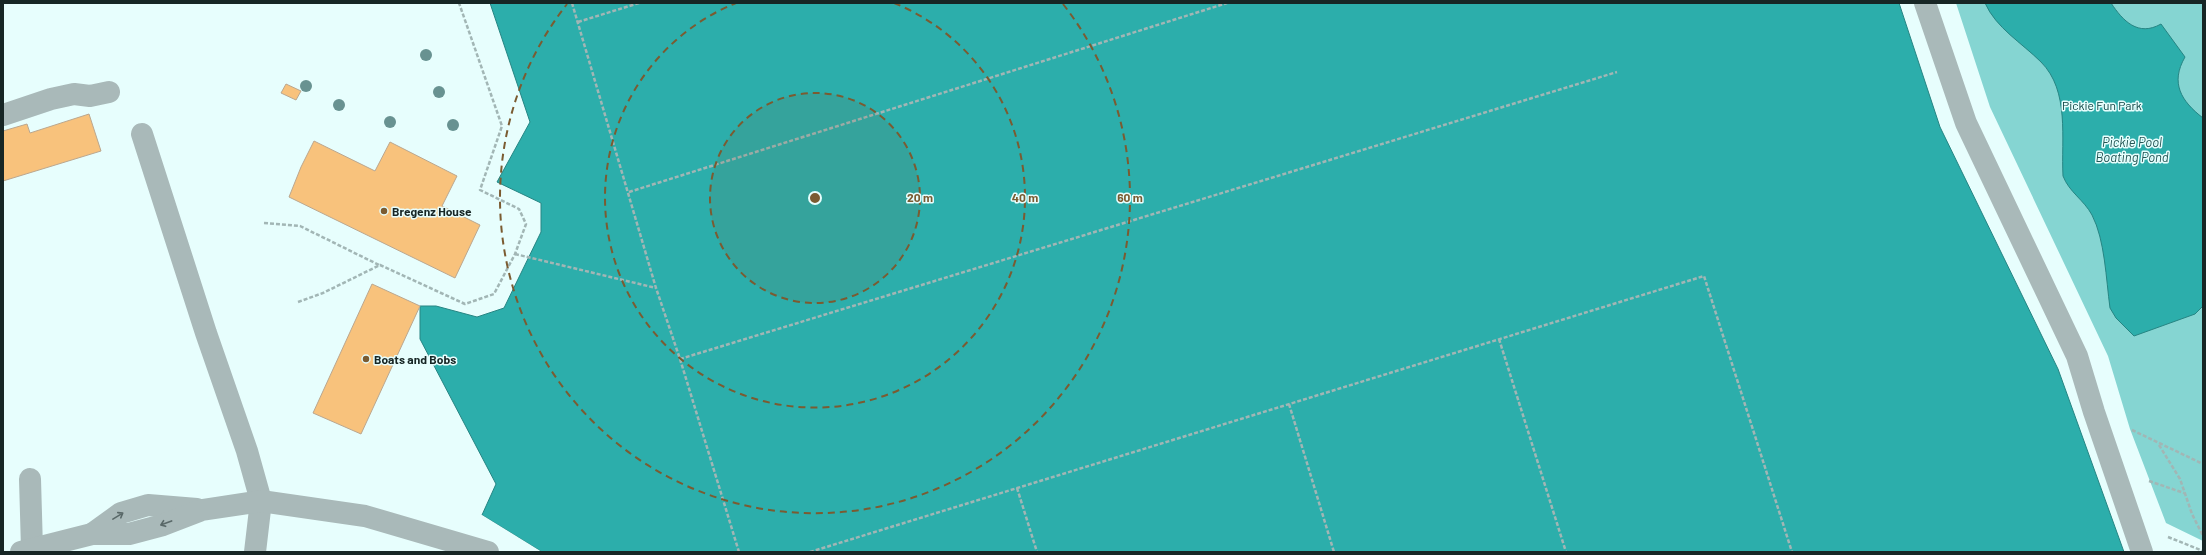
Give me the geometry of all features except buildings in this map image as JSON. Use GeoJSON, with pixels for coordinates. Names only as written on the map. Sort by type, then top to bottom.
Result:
{"type":"FeatureCollection","features":[{"type":"Feature","properties":{"kind":"street"},"geometry":{"type":"LineString","coordinates":[[1925,3],[1966,123],[2077,356],[2094,412],[2142,552]]}},
{"type":"Feature","properties":{"kind":"street"},"geometry":{"type":"LineString","coordinates":[[3,115],[51,99],[74,94],[90,96],[109,92]]}},
{"type":"Feature","properties":{"kind":"street"},"geometry":{"type":"LineString","coordinates":[[142,134],[206,333],[247,451],[261,501],[255,552]]}},
{"type":"Feature","properties":{"kind":"street"},"geometry":{"type":"LineString","coordinates":[[30,479],[27,551],[92,534],[129,534],[163,525],[202,510],[261,501],[365,516],[488,552]]}},
{"type":"Feature","properties":{"kind":"path"},"geometry":{"type":"LineString","coordinates":[[264,223],[300,226],[380,266],[466,304],[494,294],[515,254],[526,224],[519,209],[480,190],[502,126],[460,3]]}},
{"type":"Feature","properties":{"kind":"path"},"geometry":{"type":"LineString","coordinates":[[572,3],[629,192],[656,288],[680,359],[739,552]]}},
{"type":"Feature","properties":{"kind":"path"},"geometry":{"type":"LineString","coordinates":[[578,22],[639,3]]}},
{"type":"Feature","properties":{"kind":"path"},"geometry":{"type":"LineString","coordinates":[[629,192],[1227,3]]}},
{"type":"Feature","properties":{"kind":"path"},"geometry":{"type":"LineString","coordinates":[[680,359],[1617,72]]}},
{"type":"Feature","properties":{"kind":"path"},"geometry":{"type":"LineString","coordinates":[[515,254],[656,288]]}},
{"type":"Feature","properties":{"kind":"path"},"geometry":{"type":"LineString","coordinates":[[298,302],[323,293],[380,266]]}},
{"type":"Feature","properties":{"kind":"path"},"geometry":{"type":"LineString","coordinates":[[810,552],[1704,276],[1792,552]]}},
{"type":"Feature","properties":{"kind":"path"},"geometry":{"type":"LineString","coordinates":[[1499,339],[1566,552]]}},
{"type":"Feature","properties":{"kind":"path"},"geometry":{"type":"LineString","coordinates":[[1289,404],[1334,552]]}},
{"type":"Feature","properties":{"kind":"path"},"geometry":{"type":"LineString","coordinates":[[2094,412],[2203,464]]}},
{"type":"Feature","properties":{"kind":"path"},"geometry":{"type":"LineString","coordinates":[[2159,444],[2180,479],[2192,514],[2203,536]]}},
{"type":"Feature","properties":{"kind":"path"},"geometry":{"type":"LineString","coordinates":[[1017,488],[1037,552]]}},
{"type":"Feature","properties":{"kind":"green space","name":"Pickie Fun Park"},"geometry":{"type":"Polygon","coordinates":[[[1956,3],[2203,3],[2203,541],[2166,523],[2130,429],[2108,356],[1990,107],[1956,3]]]}},
{"type":"Feature","properties":{"kind":"water"},"geometry":{"type":"Polygon","coordinates":[[[490,3],[1899,3],[1940,127],[2058,369],[2124,552],[542,552],[482,515],[496,484],[420,339],[420,306],[436,306],[477,317],[504,308],[541,232],[541,203],[497,182],[530,122],[490,3]]]}},
{"type":"Feature","properties":{"kind":"water","name":"Pickie Pool Boating Pond"},"geometry":{"type":"Polygon","coordinates":[[[1985,3],[2111,3],[2126,21],[2138,28],[2153,28],[2161,24],[2185,57],[2178,75],[2180,91],[2189,105],[2203,118],[2203,306],[2195,314],[2134,336],[2116,318],[2110,308],[2100,236],[2096,225],[2089,210],[2069,187],[2063,176],[2062,116],[2056,87],[2050,74],[2041,62],[2003,28],[1990,12],[1985,3]]]}},
{"type":"Feature","properties":{"kind":"pier"},"geometry":{"type":"Polygon","coordinates":[[[482,515],[542,552],[538,552],[482,517],[482,515]]]}},
{"type":"Feature","properties":{"kind":"place","name":"Bregenz House"},"geometry":{"type":"Point","coordinates":[384,211]}},
{"type":"Feature","properties":{"kind":"place","name":"Boats and Bobs"},"geometry":{"type":"Point","coordinates":[366,359]}}]}
